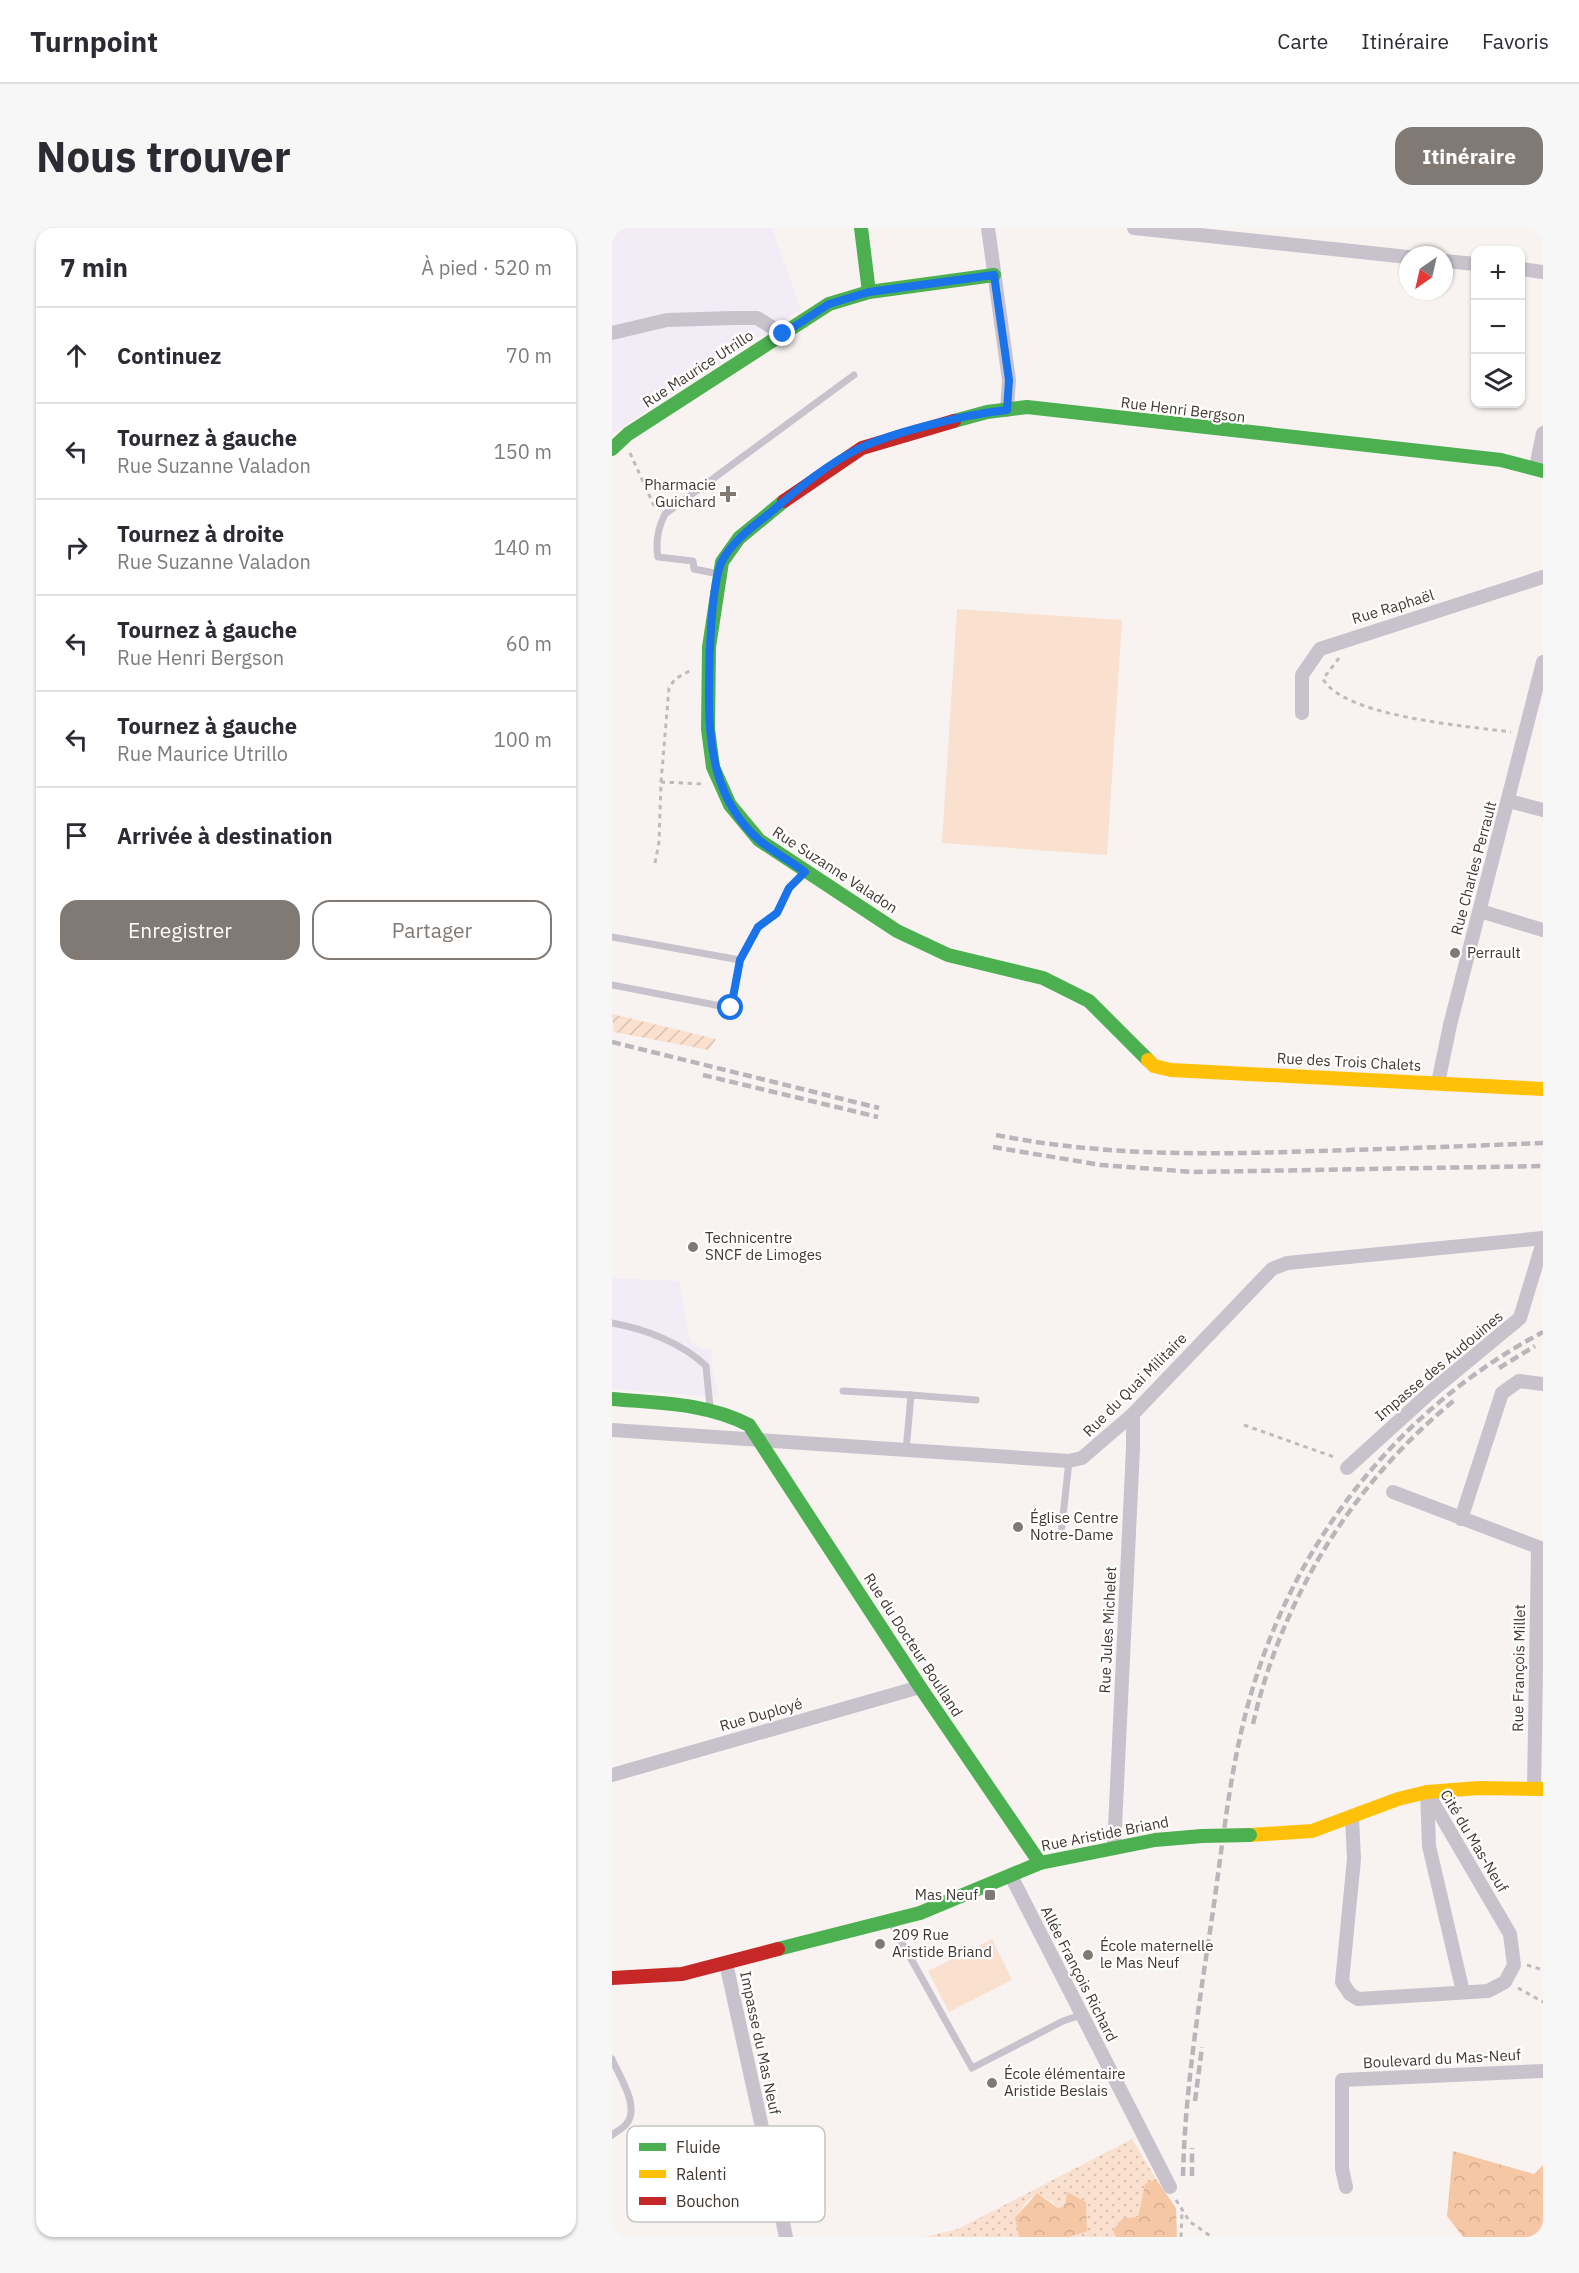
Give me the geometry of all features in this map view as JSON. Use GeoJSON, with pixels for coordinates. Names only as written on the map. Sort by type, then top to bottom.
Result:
{"type":"FeatureCollection","features":[{"type":"Feature","properties":{"kind":"street"},"geometry":{"type":"LineString","coordinates":[[861,228],[869,292]]}},
{"type":"Feature","properties":{"kind":"street"},"geometry":{"type":"LineString","coordinates":[[988,228],[1009,380],[1007,410]]}},
{"type":"Feature","properties":{"kind":"street"},"geometry":{"type":"LineString","coordinates":[[1134,228],[1399,256]]}},
{"type":"Feature","properties":{"kind":"street"},"geometry":{"type":"LineString","coordinates":[[1453,262],[1471,264]]}},
{"type":"Feature","properties":{"kind":"street"},"geometry":{"type":"LineString","coordinates":[[1525,270],[1543,272]]}},
{"type":"Feature","properties":{"kind":"street","name":"Rue Maurice Utrillo"},"geometry":{"type":"LineString","coordinates":[[612,449],[623,438],[829,304],[869,292],[994,275]]}},
{"type":"Feature","properties":{"kind":"street"},"geometry":{"type":"LineString","coordinates":[[612,333],[667,320],[757,318],[783,334]]}},
{"type":"Feature","properties":{"kind":"street","name":"Rue Henri Bergson"},"geometry":{"type":"LineString","coordinates":[[1007,410],[1027,408],[1501,460],[1539,469]]}},
{"type":"Feature","properties":{"kind":"street","name":"Rue Suzanne Valadon"},"geometry":{"type":"LineString","coordinates":[[1007,410],[987,412],[918,430],[862,448],[797,490],[739,538],[722,562],[710,647],[708,729],[713,767],[730,805],[759,840],[805,872],[897,931],[948,955],[1043,978],[1089,1001],[1154,1066]]}},
{"type":"Feature","properties":{"kind":"street"},"geometry":{"type":"LineString","coordinates":[[1539,469],[1543,434]]}},
{"type":"Feature","properties":{"kind":"street","name":"Rue Raphaël"},"geometry":{"type":"LineString","coordinates":[[1302,713],[1302,675],[1320,649],[1345,639],[1543,577]]}},
{"type":"Feature","properties":{"kind":"street","name":"Rue Charles Perrault"},"geometry":{"type":"LineString","coordinates":[[1438,1083],[1509,801],[1523,734],[1542,668]]}},
{"type":"Feature","properties":{"kind":"street"},"geometry":{"type":"LineString","coordinates":[[1509,801],[1543,810]]}},
{"type":"Feature","properties":{"kind":"street"},"geometry":{"type":"LineString","coordinates":[[1480,911],[1543,930]]}},
{"type":"Feature","properties":{"kind":"street","name":"Rue des Trois Chalets"},"geometry":{"type":"LineString","coordinates":[[1154,1066],[1171,1070],[1543,1089]]}},
{"type":"Feature","properties":{"kind":"street","name":"Rue du Quai Militaire"},"geometry":{"type":"LineString","coordinates":[[1069,1461],[1082,1458],[1132,1414],[1272,1269],[1287,1263],[1543,1240]]}},
{"type":"Feature","properties":{"kind":"street","name":"Impasse des Audouines"},"geometry":{"type":"LineString","coordinates":[[1347,1468],[1433,1390],[1520,1318],[1543,1240]]}},
{"type":"Feature","properties":{"kind":"street"},"geometry":{"type":"LineString","coordinates":[[1461,1519],[1502,1393],[1519,1381],[1543,1384]]}},
{"type":"Feature","properties":{"kind":"street"},"geometry":{"type":"LineString","coordinates":[[612,1399],[711,1409],[734,1416],[749,1425],[762,1442]]}},
{"type":"Feature","properties":{"kind":"street","name":"Rue Jules Michelet"},"geometry":{"type":"LineString","coordinates":[[1114,1848],[1133,1448],[1132,1414]]}},
{"type":"Feature","properties":{"kind":"street"},"geometry":{"type":"LineString","coordinates":[[612,1430],[762,1442],[1069,1461]]}},
{"type":"Feature","properties":{"kind":"street","name":"Rue du Docteur Boulland"},"geometry":{"type":"LineString","coordinates":[[762,1442],[920,1688],[1040,1863]]}},
{"type":"Feature","properties":{"kind":"street"},"geometry":{"type":"LineString","coordinates":[[1393,1492],[1541,1548]]}},
{"type":"Feature","properties":{"kind":"street","name":"Rue François Millet"},"geometry":{"type":"LineString","coordinates":[[1539,1789],[1541,1548]]}},
{"type":"Feature","properties":{"kind":"street","name":"Rue Duployé"},"geometry":{"type":"LineString","coordinates":[[612,1775],[920,1688]]}},
{"type":"Feature","properties":{"kind":"street","name":"Rue Aristide Briand"},"geometry":{"type":"LineString","coordinates":[[612,1978],[682,1974],[920,1913],[1040,1863],[1170,1838],[1312,1831],[1398,1799],[1427,1792],[1479,1788],[1539,1789]]}},
{"type":"Feature","properties":{"kind":"street","name":"Cité du Mas-Neuf"},"geometry":{"type":"LineString","coordinates":[[1427,1792],[1510,1934],[1514,1965],[1505,1982]]}},
{"type":"Feature","properties":{"kind":"street","name":"Cité du Mas-Neuf"},"geometry":{"type":"LineString","coordinates":[[1427,1792],[1429,1846],[1463,1992]]}},
{"type":"Feature","properties":{"kind":"street"},"geometry":{"type":"LineString","coordinates":[[1352,1817],[1354,1859],[1342,1982],[1350,1994],[1358,1999],[1488,1991],[1505,1982]]}},
{"type":"Feature","properties":{"kind":"street","name":"Allée François Richard"},"geometry":{"type":"LineString","coordinates":[[1011,1876],[1170,2187]]}},
{"type":"Feature","properties":{"kind":"street","name":"Impasse du Mas Neuf"},"geometry":{"type":"LineString","coordinates":[[726,1962],[762,2126]]}},
{"type":"Feature","properties":{"kind":"street","name":"Boulevard du Mas-Neuf"},"geometry":{"type":"LineString","coordinates":[[1346,2187],[1342,2169],[1342,2080],[1543,2070]]}},
{"type":"Feature","properties":{"kind":"street","name":"Impasse du Mas Neuf"},"geometry":{"type":"LineString","coordinates":[[783,2222],[786,2237]]}},
{"type":"Feature","properties":{"kind":"lane"},"geometry":{"type":"LineString","coordinates":[[719,574],[694,569],[693,561],[658,557],[656,545],[665,514],[854,375]]}},
{"type":"Feature","properties":{"kind":"lane"},"geometry":{"type":"LineString","coordinates":[[612,937],[740,960],[731,1008],[612,985]]}},
{"type":"Feature","properties":{"kind":"lane"},"geometry":{"type":"LineString","coordinates":[[612,1323],[634,1327],[693,1353],[706,1366],[711,1409]]}},
{"type":"Feature","properties":{"kind":"lane"},"geometry":{"type":"LineString","coordinates":[[843,1391],[976,1400]]}},
{"type":"Feature","properties":{"kind":"lane"},"geometry":{"type":"LineString","coordinates":[[906,1451],[911,1395]]}},
{"type":"Feature","properties":{"kind":"lane"},"geometry":{"type":"LineString","coordinates":[[1061,1535],[1069,1461]]}},
{"type":"Feature","properties":{"kind":"lane"},"geometry":{"type":"LineString","coordinates":[[890,1921],[972,2068],[1064,2021],[1082,2015]]}},
{"type":"Feature","properties":{"kind":"lane"},"geometry":{"type":"LineString","coordinates":[[612,2059],[631,2102],[631,2116],[627,2124],[612,2135]]}},
{"type":"Feature","properties":{"kind":"path"},"geometry":{"type":"LineString","coordinates":[[623,438],[662,520]]}},
{"type":"Feature","properties":{"kind":"path"},"geometry":{"type":"LineString","coordinates":[[1345,639],[1342,655],[1323,679],[1328,687],[1342,698],[1377,711],[1523,734]]}},
{"type":"Feature","properties":{"kind":"path"},"geometry":{"type":"LineString","coordinates":[[655,863],[659,842],[661,782],[669,688],[675,679],[698,668]]}},
{"type":"Feature","properties":{"kind":"path"},"geometry":{"type":"LineString","coordinates":[[661,782],[721,785]]}},
{"type":"Feature","properties":{"kind":"path"},"geometry":{"type":"LineString","coordinates":[[740,960],[758,927],[777,913],[789,888],[805,872]]}},
{"type":"Feature","properties":{"kind":"path"},"geometry":{"type":"LineString","coordinates":[[1244,1425],[1333,1455],[1347,1468]]}},
{"type":"Feature","properties":{"kind":"path"},"geometry":{"type":"LineString","coordinates":[[1505,1982],[1543,2002]]}},
{"type":"Feature","properties":{"kind":"path"},"geometry":{"type":"LineString","coordinates":[[1170,2187],[1182,2210],[1199,2231],[1212,2237]]}},
{"type":"Feature","properties":{"kind":"path"},"geometry":{"type":"LineString","coordinates":[[1181,2237],[1182,2210]]}},
{"type":"Feature","properties":{"kind":"shaded area"},"geometry":{"type":"Polygon","coordinates":[[[612,228],[772,228],[801,309],[612,434],[612,228]]]}},
{"type":"Feature","properties":{"kind":"shaded area"},"geometry":{"type":"Polygon","coordinates":[[[957,609],[1122,620],[1107,855],[942,843],[957,609]]]}},
{"type":"Feature","properties":{"kind":"shaded area"},"geometry":{"type":"Polygon","coordinates":[[[612,1014],[716,1039],[709,1050],[614,1032],[612,1014]]]}},
{"type":"Feature","properties":{"kind":"shaded area"},"geometry":{"type":"Polygon","coordinates":[[[612,1278],[679,1281],[690,1341],[702,1349],[712,1349],[711,1362],[719,1397],[612,1389],[612,1278]]]}},
{"type":"Feature","properties":{"kind":"shaded area"},"geometry":{"type":"Polygon","coordinates":[[[992,1939],[1012,1980],[949,2012],[928,1971],[992,1939]]]}},
{"type":"Feature","properties":{"kind":"shaded area"},"geometry":{"type":"Polygon","coordinates":[[[1132,2139],[1156,2179],[1145,2185],[1138,2217],[1123,2218],[1113,2230],[1116,2237],[1069,2237],[1087,2230],[1067,2193],[1065,2206],[1058,2208],[1052,2201],[1037,2193],[1026,2202],[1016,2218],[1019,2237],[925,2237],[958,2229],[1132,2139]]]}},
{"type":"Feature","properties":{"kind":"green space"},"geometry":{"type":"Polygon","coordinates":[[[1453,2151],[1534,2174],[1543,2165],[1543,2237],[1463,2237],[1447,2216],[1453,2151]]]}},
{"type":"Feature","properties":{"kind":"green space"},"geometry":{"type":"Polygon","coordinates":[[[1156,2179],[1176,2208],[1177,2237],[1116,2237],[1113,2230],[1123,2218],[1138,2217],[1145,2184],[1156,2179]]]}},
{"type":"Feature","properties":{"kind":"green space"},"geometry":{"type":"Polygon","coordinates":[[[1067,2192],[1086,2202],[1087,2231],[1069,2237],[1019,2237],[1015,2218],[1037,2193],[1058,2208],[1065,2206],[1067,2192]]]}},
{"type":"Feature","properties":{"kind":"railway"},"geometry":{"type":"LineString","coordinates":[[612,1042],[879,1108]]}},
{"type":"Feature","properties":{"kind":"railway"},"geometry":{"type":"LineString","coordinates":[[703,1075],[878,1117]]}},
{"type":"Feature","properties":{"kind":"railway"},"geometry":{"type":"LineString","coordinates":[[996,1135],[1075,1147],[1195,1153],[1543,1143]]}},
{"type":"Feature","properties":{"kind":"railway"},"geometry":{"type":"LineString","coordinates":[[993,1147],[1101,1165],[1194,1172],[1543,1166]]}},
{"type":"Feature","properties":{"kind":"railway"},"geometry":{"type":"LineString","coordinates":[[1183,2176],[1194,2043],[1228,1805],[1242,1727],[1268,1643],[1293,1587],[1323,1535],[1358,1486],[1398,1441],[1442,1400],[1491,1363],[1543,1332]]}},
{"type":"Feature","properties":{"kind":"railway"},"geometry":{"type":"LineString","coordinates":[[1499,1368],[1535,1346]]}},
{"type":"Feature","properties":{"kind":"railway"},"geometry":{"type":"LineString","coordinates":[[1253,1724],[1266,1677],[1283,1631],[1303,1587],[1327,1545],[1355,1504],[1385,1467],[1419,1431],[1456,1399]]}},
{"type":"Feature","properties":{"kind":"railway"},"geometry":{"type":"LineString","coordinates":[[1195,2101],[1202,2047]]}},
{"type":"Feature","properties":{"kind":"railway"},"geometry":{"type":"LineString","coordinates":[[1192,2148],[1192,2176]]}},
{"type":"Feature","properties":{"kind":"traffic: fast"},"geometry":{"type":"LineString","coordinates":[[861,228],[869,292]]}},
{"type":"Feature","properties":{"kind":"traffic: fast"},"geometry":{"type":"LineString","coordinates":[[612,449],[628,434],[829,304],[869,292],[994,275]]}},
{"type":"Feature","properties":{"kind":"traffic: fast"},"geometry":{"type":"LineString","coordinates":[[954,421],[987,412],[1027,407],[1501,460],[1543,471]]}},
{"type":"Feature","properties":{"kind":"traffic: fast"},"geometry":{"type":"LineString","coordinates":[[784,501],[739,538],[722,562],[709,647],[708,729],[713,767],[730,805],[759,840],[897,931],[948,955],[1043,978],[1089,1001],[1148,1060]]}},
{"type":"Feature","properties":{"kind":"traffic: fast"},"geometry":{"type":"LineString","coordinates":[[612,1399],[699,1408],[749,1425],[920,1687],[1040,1863]]}},
{"type":"Feature","properties":{"kind":"traffic: fast"},"geometry":{"type":"LineString","coordinates":[[1202,1836],[1250,1835]]}},
{"type":"Feature","properties":{"kind":"traffic: fast"},"geometry":{"type":"LineString","coordinates":[[778,1949],[920,1913],[1040,1863],[1155,1840],[1202,1836]]}},
{"type":"Feature","properties":{"kind":"traffic: slow"},"geometry":{"type":"LineString","coordinates":[[1148,1060],[1154,1066],[1171,1070],[1543,1089]]}},
{"type":"Feature","properties":{"kind":"traffic: slow"},"geometry":{"type":"LineString","coordinates":[[1250,1835],[1312,1831],[1398,1799],[1427,1792],[1479,1788],[1543,1789]]}},
{"type":"Feature","properties":{"kind":"traffic: jam"},"geometry":{"type":"LineString","coordinates":[[784,501],[862,448],[954,421]]}},
{"type":"Feature","properties":{"kind":"traffic: jam"},"geometry":{"type":"LineString","coordinates":[[612,1978],[682,1974],[778,1949]]}},
{"type":"Feature","properties":{"kind":"place","name":"Pharmacie Guichard"},"geometry":{"type":"Point","coordinates":[728,494]}},
{"type":"Feature","properties":{"kind":"place","name":"Perrault"},"geometry":{"type":"Point","coordinates":[1455,953]}},
{"type":"Feature","properties":{"kind":"place","name":"Technicentre SNCF de Limoges"},"geometry":{"type":"Point","coordinates":[693,1247]}},
{"type":"Feature","properties":{"kind":"place","name":"Église Centre Notre-Dame"},"geometry":{"type":"Point","coordinates":[1018,1527]}},
{"type":"Feature","properties":{"kind":"place","name":"Mas Neuf"},"geometry":{"type":"Point","coordinates":[990,1895]}},
{"type":"Feature","properties":{"kind":"place","name":"209 Rue Aristide Briand"},"geometry":{"type":"Point","coordinates":[880,1944]}},
{"type":"Feature","properties":{"kind":"place","name":"École maternelle le Mas Neuf"},"geometry":{"type":"Point","coordinates":[1088,1955]}},
{"type":"Feature","properties":{"kind":"place","name":"École élémentaire Aristide Beslais"},"geometry":{"type":"Point","coordinates":[992,2083]}},
{"type":"Feature","properties":{"kind":"route"},"geometry":{"type":"LineString","coordinates":[[731,1008],[740,960],[758,927],[777,913],[789,888],[805,872],[759,840],[730,805],[713,767],[708,729],[710,647],[716,589],[722,562],[739,538],[797,490],[828,467],[862,448],[907,433],[987,412],[1007,410],[1009,380],[994,275],[869,292],[829,304],[783,334]]}}]}
